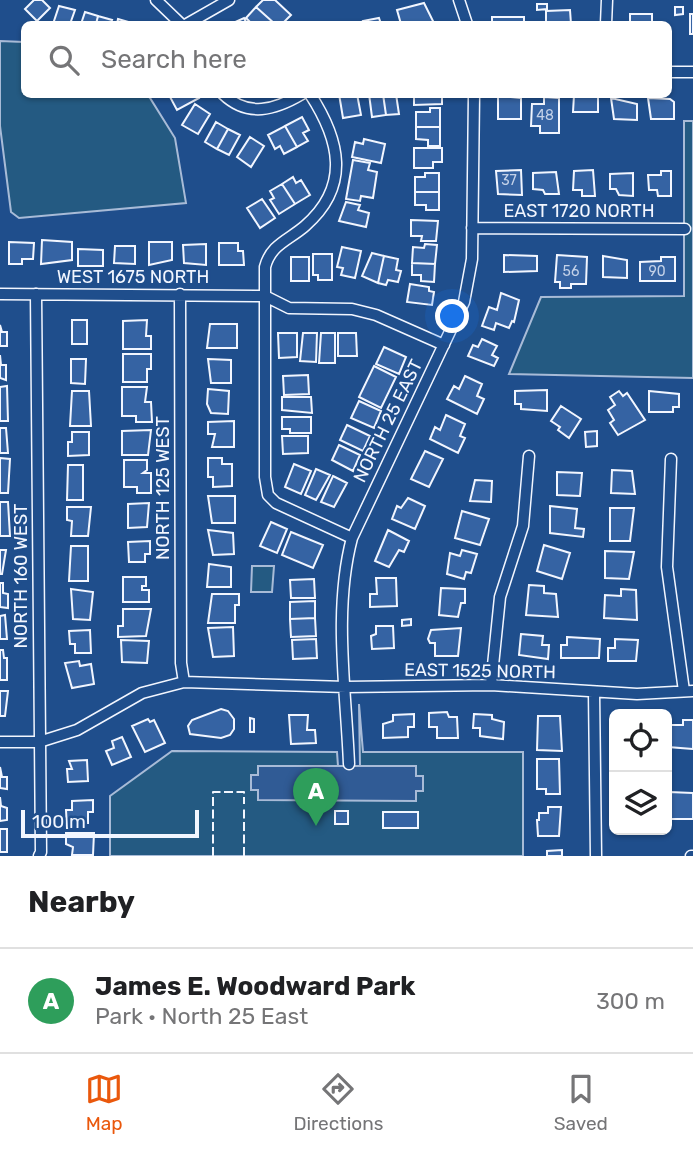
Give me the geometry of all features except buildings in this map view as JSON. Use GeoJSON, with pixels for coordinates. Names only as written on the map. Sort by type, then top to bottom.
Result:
{"type":"FeatureCollection","features":[{"type":"Feature","properties":{"kind":"street"},"geometry":{"type":"LineString","coordinates":[[156,0],[180,21]]}},
{"type":"Feature","properties":{"kind":"street"},"geometry":{"type":"LineString","coordinates":[[190,21],[229,0]]}},
{"type":"Feature","properties":{"kind":"street"},"geometry":{"type":"LineString","coordinates":[[459,0],[466,21]]}},
{"type":"Feature","properties":{"kind":"street"},"geometry":{"type":"LineString","coordinates":[[607,0],[607,21]]}},
{"type":"Feature","properties":{"kind":"street"},"geometry":{"type":"LineString","coordinates":[[672,72],[693,72]]}},
{"type":"Feature","properties":{"kind":"street"},"geometry":{"type":"LineString","coordinates":[[227,98],[232,103],[249,109],[267,110],[293,98]]}},
{"type":"Feature","properties":{"kind":"street"},"geometry":{"type":"LineString","coordinates":[[312,98],[333,135],[337,150],[333,186],[325,206],[269,254],[265,267],[265,477],[268,495],[276,503],[352,538]]}},
{"type":"Feature","properties":{"kind":"street","name":"NORTH 25 EAST"},"geometry":{"type":"LineString","coordinates":[[349,764],[342,590],[352,538],[464,302],[472,259],[474,98]]}},
{"type":"Feature","properties":{"kind":"street","name":"EAST 1720 NORTH"},"geometry":{"type":"LineString","coordinates":[[472,228],[685,229]]}},
{"type":"Feature","properties":{"kind":"street","name":"WEST 1675 NORTH"},"geometry":{"type":"LineString","coordinates":[[0,294],[265,296],[289,307],[352,309],[376,315],[444,345]]}},
{"type":"Feature","properties":{"kind":"street","name":"NORTH 160 WEST"},"geometry":{"type":"LineString","coordinates":[[36,294],[39,856]]}},
{"type":"Feature","properties":{"kind":"street","name":"NORTH 125 WEST"},"geometry":{"type":"LineString","coordinates":[[180,294],[180,649],[184,682]]}},
{"type":"Feature","properties":{"kind":"street"},"geometry":{"type":"LineString","coordinates":[[491,685],[500,597],[523,526],[528,456]]}},
{"type":"Feature","properties":{"kind":"street"},"geometry":{"type":"LineString","coordinates":[[671,459],[667,567],[688,691]]}},
{"type":"Feature","properties":{"kind":"street","name":"EAST 1525 NORTH"},"geometry":{"type":"LineString","coordinates":[[0,742],[38,742],[77,730],[142,693],[184,682],[267,682],[296,687],[491,685],[594,692],[688,691]]}},
{"type":"Feature","properties":{"kind":"street"},"geometry":{"type":"LineString","coordinates":[[594,692],[596,856]]}},
{"type":"Feature","properties":{"kind":"shaded area"},"geometry":{"type":"Polygon","coordinates":[[[0,41],[21,42],[21,98],[150,98],[175,138],[186,203],[19,218],[11,212],[0,126],[0,41]]]}},
{"type":"Feature","properties":{"kind":"shaded area"},"geometry":{"type":"Polygon","coordinates":[[[684,121],[693,121],[693,378],[509,374],[541,297],[684,296],[684,121]]]}},
{"type":"Feature","properties":{"kind":"shaded area"},"geometry":{"type":"Polygon","coordinates":[[[252,566],[274,566],[272,592],[251,592],[252,566]]]}},
{"type":"Feature","properties":{"kind":"shaded area"},"geometry":{"type":"Polygon","coordinates":[[[359,704],[363,752],[523,752],[523,856],[110,856],[110,796],[172,751],[337,752],[338,766],[360,766],[359,704]]]}},
{"type":"Feature","properties":{"kind":"shaded area"},"geometry":{"type":"Polygon","coordinates":[[[258,766],[416,766],[416,776],[423,776],[423,791],[416,791],[416,801],[258,800],[258,790],[251,790],[251,775],[258,775],[258,766]]]}},
{"type":"Feature","properties":{"kind":"fence"},"geometry":{"type":"LineString","coordinates":[[213,856],[213,792],[244,792],[244,804]]}},
{"type":"Feature","properties":{"kind":"fence"},"geometry":{"type":"LineString","coordinates":[[244,807],[244,856]]}},
{"type":"Feature","properties":{"kind":"place","name":"James E. Woodward Park"},"geometry":{"type":"Point","coordinates":[316,826]}}]}
